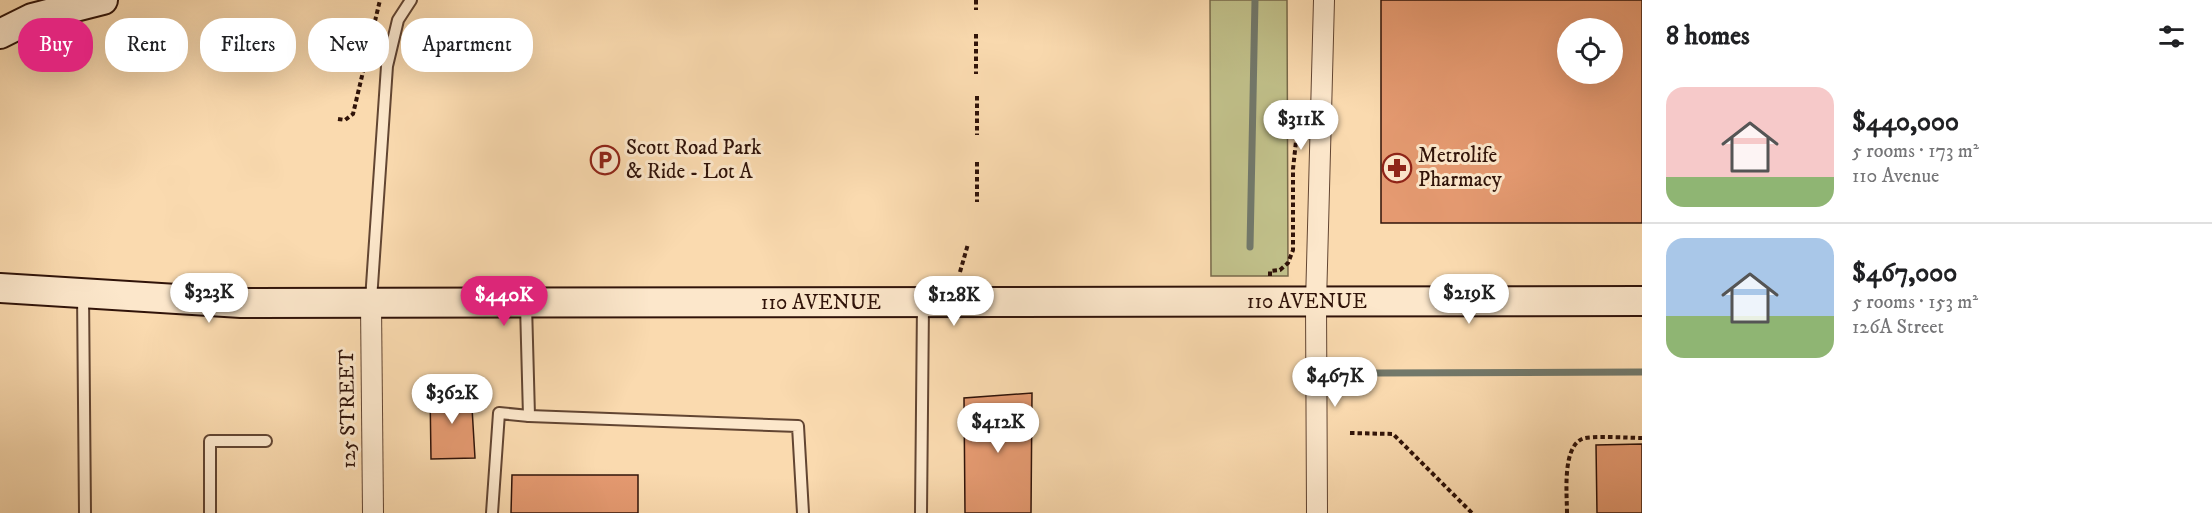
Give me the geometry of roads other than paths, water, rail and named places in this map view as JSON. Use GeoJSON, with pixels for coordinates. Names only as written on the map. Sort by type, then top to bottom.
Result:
{"type":"FeatureCollection","features":[{"type":"Feature","properties":{"kind":"main road"},"geometry":{"type":"LineString","coordinates":[[32,18],[102,0]]}},
{"type":"Feature","properties":{"kind":"main road"},"geometry":{"type":"LineString","coordinates":[[0,34],[18,25]]}},
{"type":"Feature","properties":{"kind":"main road","name":"110 AVENUE"},"geometry":{"type":"LineString","coordinates":[[0,288],[241,303],[1642,301]]}},
{"type":"Feature","properties":{"kind":"street"},"geometry":{"type":"LineString","coordinates":[[1317,513],[1316,303],[1324,0]]}},
{"type":"Feature","properties":{"kind":"street","name":"125 STREET"},"geometry":{"type":"LineString","coordinates":[[371,304],[373,513]]}},
{"type":"Feature","properties":{"kind":"lane"},"geometry":{"type":"LineString","coordinates":[[32,18],[67,0]]}},
{"type":"Feature","properties":{"kind":"lane"},"geometry":{"type":"LineString","coordinates":[[371,304],[387,66],[398,20],[411,0]]}},
{"type":"Feature","properties":{"kind":"lane"},"geometry":{"type":"LineString","coordinates":[[83,293],[85,513]]}},
{"type":"Feature","properties":{"kind":"lane"},"geometry":{"type":"LineString","coordinates":[[526,303],[529,416]]}},
{"type":"Feature","properties":{"kind":"lane"},"geometry":{"type":"LineString","coordinates":[[921,513],[923,303]]}},
{"type":"Feature","properties":{"kind":"lane"},"geometry":{"type":"LineString","coordinates":[[492,513],[499,413],[798,426],[803,513]]}},
{"type":"Feature","properties":{"kind":"lane"},"geometry":{"type":"LineString","coordinates":[[210,513],[210,441],[266,441]]}},
{"type":"Feature","properties":{"kind":"waterway"},"geometry":{"type":"LineString","coordinates":[[1250,247],[1255,0]]}},
{"type":"Feature","properties":{"kind":"waterway"},"geometry":{"type":"LineString","coordinates":[[1376,373],[1642,372]]}},
{"type":"Feature","properties":{"kind":"place","name":"Scott Road Park & Ride - Lot A"},"geometry":{"type":"Point","coordinates":[605,160]}},
{"type":"Feature","properties":{"kind":"place","name":"Metrolife Pharmacy"},"geometry":{"type":"Point","coordinates":[1397,168]}}]}
